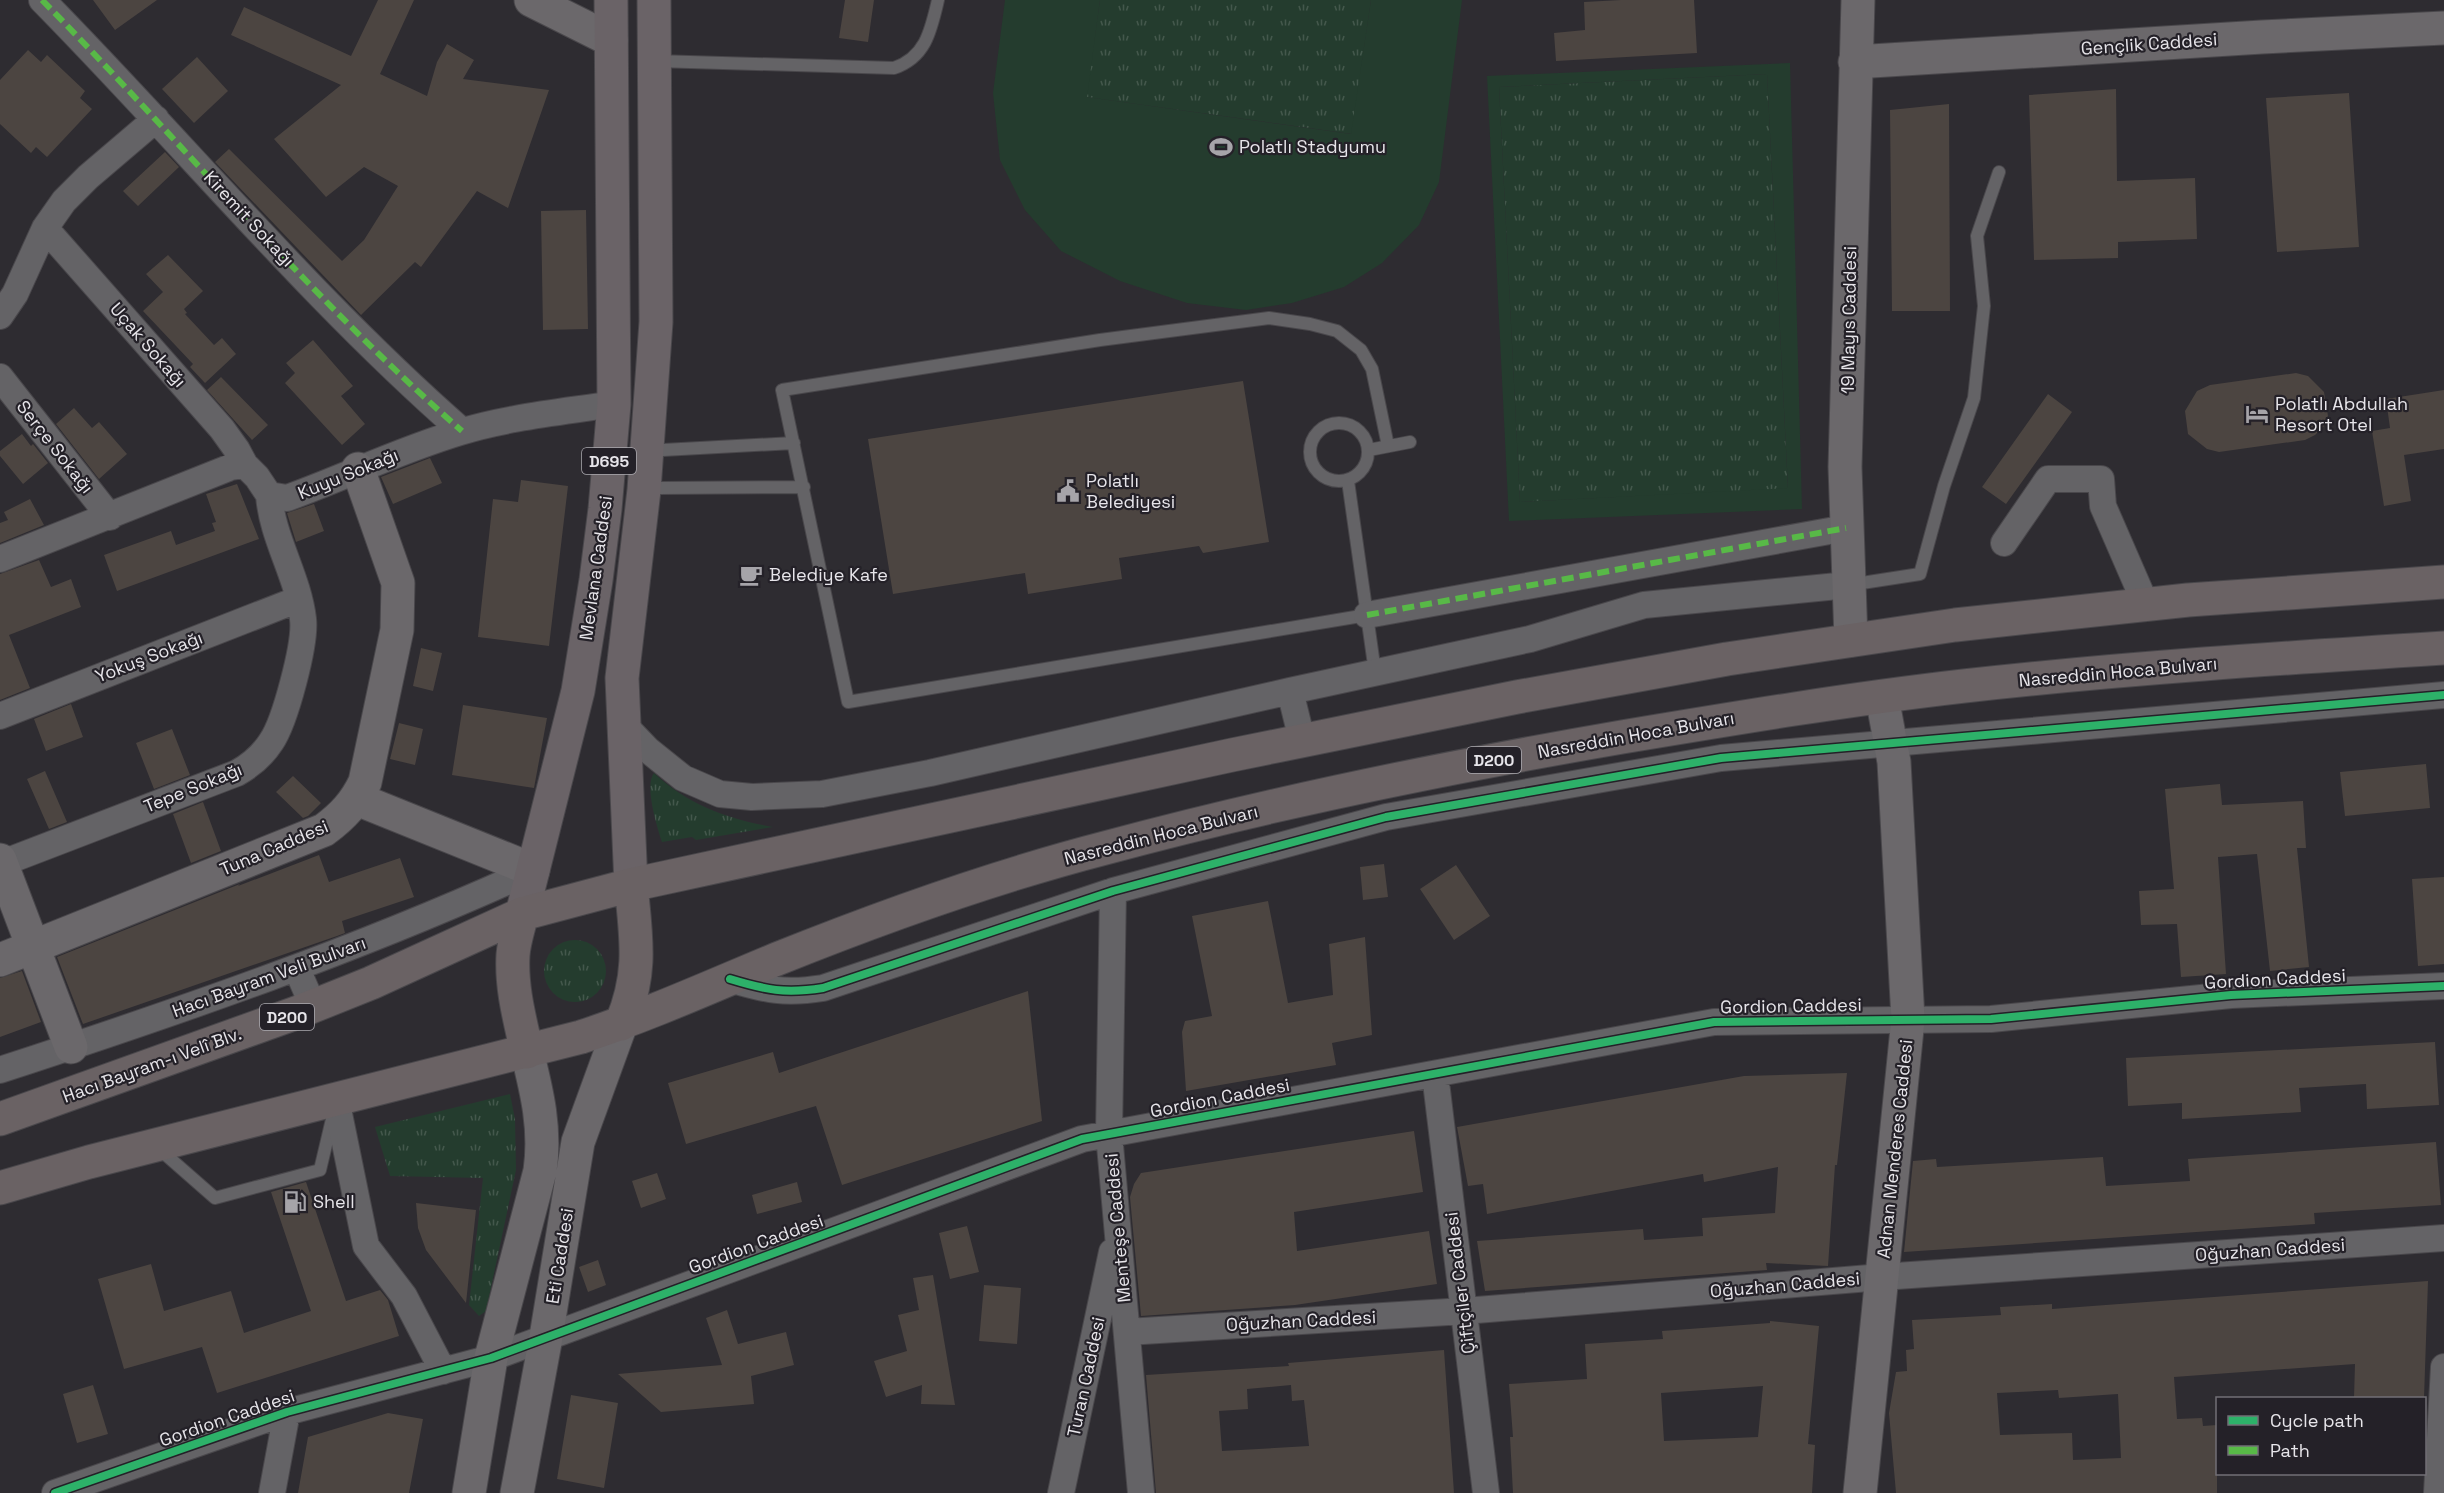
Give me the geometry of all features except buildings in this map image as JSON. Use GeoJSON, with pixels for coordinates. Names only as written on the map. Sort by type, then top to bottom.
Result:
{"type":"FeatureCollection","features":[{"type":"Feature","properties":{"kind":"highway","name":"D200"},"geometry":{"type":"LineString","coordinates":[[631,885],[1302,740],[1636,674],[1955,625],[2146,605],[2444,582]]}},
{"type":"Feature","properties":{"kind":"highway","name":"Nasreddin Hoca Bulvarı"},"geometry":{"type":"LineString","coordinates":[[527,1052],[621,1024],[836,936],[1002,878],[1104,848],[1327,793],[1502,758],[1802,708],[1964,686],[2185,665],[2444,648]]}},
{"type":"Feature","properties":{"kind":"highway","name":"Hacı Bayram-ı Velî Blv."},"geometry":{"type":"LineString","coordinates":[[0,1119],[313,1006],[522,914],[631,885]]}},
{"type":"Feature","properties":{"kind":"highway"},"geometry":{"type":"LineString","coordinates":[[621,1024],[630,1005],[636,981],[638,946],[631,885]]}},
{"type":"Feature","properties":{"kind":"highway"},"geometry":{"type":"LineString","coordinates":[[522,914],[513,953],[513,976],[527,1052]]}},
{"type":"Feature","properties":{"kind":"highway","name":"D200"},"geometry":{"type":"LineString","coordinates":[[0,1188],[336,1099],[527,1052]]}},
{"type":"Feature","properties":{"kind":"main road","name":"Mevlana Caddesi"},"geometry":{"type":"LineString","coordinates":[[522,914],[562,758],[579,680],[596,580],[614,404],[611,0]]}},
{"type":"Feature","properties":{"kind":"main road","name":"Mevlana Caddesi"},"geometry":{"type":"LineString","coordinates":[[631,885],[622,678],[644,490],[656,322],[654,0]]}},
{"type":"Feature","properties":{"kind":"street","name":"Kiremit Sokağı"},"geometry":{"type":"LineString","coordinates":[[42,0],[156,118],[329,304],[390,366],[462,431]]}},
{"type":"Feature","properties":{"kind":"street"},"geometry":{"type":"LineString","coordinates":[[531,0],[611,40]]}},
{"type":"Feature","properties":{"kind":"street","name":"19 Mayıs Caddesi"},"geometry":{"type":"LineString","coordinates":[[1851,640],[1846,528],[1846,443],[1858,0]]}},
{"type":"Feature","properties":{"kind":"street","name":"Gençlik Caddesi"},"geometry":{"type":"LineString","coordinates":[[1855,62],[2444,28]]}},
{"type":"Feature","properties":{"kind":"street"},"geometry":{"type":"LineString","coordinates":[[0,316],[15,294],[45,228],[64,201],[156,118]]}},
{"type":"Feature","properties":{"kind":"street","name":"Uçak Sokağı"},"geometry":{"type":"LineString","coordinates":[[45,228],[222,429],[245,465]]}},
{"type":"Feature","properties":{"kind":"street","name":"Serçe Sokağı"},"geometry":{"type":"LineString","coordinates":[[0,377],[110,517]]}},
{"type":"Feature","properties":{"kind":"street","name":"Kuyu Sokağı"},"geometry":{"type":"LineString","coordinates":[[269,495],[287,498],[357,469],[462,431],[499,422],[614,404]]}},
{"type":"Feature","properties":{"kind":"street"},"geometry":{"type":"LineString","coordinates":[[0,559],[231,467],[245,465],[257,477],[269,495]]}},
{"type":"Feature","properties":{"kind":"street","name":"Tuna Caddesi"},"geometry":{"type":"LineString","coordinates":[[0,960],[324,830],[342,817],[357,799],[365,782],[397,630],[399,605],[398,583],[357,469]]}},
{"type":"Feature","properties":{"kind":"street"},"geometry":{"type":"LineString","coordinates":[[2004,543],[2048,479],[2101,479],[2103,506],[2146,605]]}},
{"type":"Feature","properties":{"kind":"street","name":"Tepe Sokağı"},"geometry":{"type":"LineString","coordinates":[[1,862],[237,772],[261,756],[273,740],[304,639],[299,598],[270,514],[269,495]]}},
{"type":"Feature","properties":{"kind":"street"},"geometry":{"type":"LineString","coordinates":[[1366,615],[1846,528]]}},
{"type":"Feature","properties":{"kind":"street"},"geometry":{"type":"LineString","coordinates":[[624,725],[648,750],[683,778],[720,794],[752,797],[811,795],[930,774],[1374,672],[1530,639],[1644,605],[1848,585]]}},
{"type":"Feature","properties":{"kind":"street","name":"Yokuş Sokağı"},"geometry":{"type":"LineString","coordinates":[[0,716],[299,598]]}},
{"type":"Feature","properties":{"kind":"street"},"geometry":{"type":"LineString","coordinates":[[1290,691],[1302,740]]}},
{"type":"Feature","properties":{"kind":"street"},"geometry":{"type":"LineString","coordinates":[[730,979],[764,989],[794,992],[823,988],[1113,891],[1386,817],[1721,758],[2444,695]]}},
{"type":"Feature","properties":{"kind":"street","name":"Adnan Menderes Caddesi"},"geometry":{"type":"LineString","coordinates":[[1860,1493],[1908,1019],[1894,762],[1882,697]]}},
{"type":"Feature","properties":{"kind":"street"},"geometry":{"type":"LineString","coordinates":[[357,799],[533,870]]}},
{"type":"Feature","properties":{"kind":"street"},"geometry":{"type":"LineString","coordinates":[[1,862],[71,1047]]}},
{"type":"Feature","properties":{"kind":"street","name":"Hacı Bayram Veli Bulvarı"},"geometry":{"type":"LineString","coordinates":[[0,1070],[297,969],[418,921],[533,870]]}},
{"type":"Feature","properties":{"kind":"street","name":"Menteşe Caddesi"},"geometry":{"type":"LineString","coordinates":[[1113,891],[1109,1134],[1141,1493]]}},
{"type":"Feature","properties":{"kind":"street"},"geometry":{"type":"LineString","coordinates":[[297,969],[313,1006]]}},
{"type":"Feature","properties":{"kind":"street","name":"Gordion Caddesi"},"geometry":{"type":"LineString","coordinates":[[60,1492],[287,1412],[491,1358],[1082,1139],[1714,1022],[1991,1018],[2231,994],[2444,987]]}},
{"type":"Feature","properties":{"kind":"street","name":"Eti Caddesi"},"geometry":{"type":"LineString","coordinates":[[517,1493],[578,1143],[621,1024]]}},
{"type":"Feature","properties":{"kind":"street","name":"Eti Caddesi"},"geometry":{"type":"LineString","coordinates":[[468,1493],[491,1358],[540,1171],[541,1117],[527,1052]]}},
{"type":"Feature","properties":{"kind":"street","name":"Çiftçiler Caddesi"},"geometry":{"type":"LineString","coordinates":[[1435,1074],[1486,1493]]}},
{"type":"Feature","properties":{"kind":"street"},"geometry":{"type":"LineString","coordinates":[[336,1099],[366,1246],[404,1296],[444,1371]]}},
{"type":"Feature","properties":{"kind":"street","name":"Turan Caddesi"},"geometry":{"type":"LineString","coordinates":[[1061,1493],[1117,1226]]}},
{"type":"Feature","properties":{"kind":"street","name":"Oğuzhan Caddesi"},"geometry":{"type":"LineString","coordinates":[[1127,1332],[1464,1311],[1882,1277],[2444,1238]]}},
{"type":"Feature","properties":{"kind":"street"},"geometry":{"type":"LineString","coordinates":[[2437,1493],[2444,1367]]}},
{"type":"Feature","properties":{"kind":"street"},"geometry":{"type":"LineString","coordinates":[[272,1493],[287,1412]]}},
{"type":"Feature","properties":{"kind":"lane"},"geometry":{"type":"LineString","coordinates":[[654,60],[894,68],[909,61],[926,43],[938,0]]}},
{"type":"Feature","properties":{"kind":"lane"},"geometry":{"type":"LineString","coordinates":[[1848,585],[1920,574],[1944,486],[1974,398],[1984,306],[1977,236],[1999,172]]}},
{"type":"Feature","properties":{"kind":"lane"},"geometry":{"type":"LineString","coordinates":[[1366,615],[848,702],[782,390],[1100,340],[1269,318],[1310,324],[1337,331],[1361,350],[1372,369],[1388,446]]}},
{"type":"Feature","properties":{"kind":"lane"},"geometry":{"type":"LineString","coordinates":[[1332,423],[1352,426],[1360,432],[1369,450],[1364,469],[1348,481],[1338,482],[1329,480],[1314,469],[1309,450],[1316,433],[1332,423]]}},
{"type":"Feature","properties":{"kind":"lane"},"geometry":{"type":"LineString","coordinates":[[1369,450],[1410,442]]}},
{"type":"Feature","properties":{"kind":"lane"},"geometry":{"type":"LineString","coordinates":[[648,448],[663,450],[794,443]]}},
{"type":"Feature","properties":{"kind":"lane"},"geometry":{"type":"LineString","coordinates":[[1348,481],[1374,672]]}},
{"type":"Feature","properties":{"kind":"lane"},"geometry":{"type":"LineString","coordinates":[[644,490],[804,487]]}},
{"type":"Feature","properties":{"kind":"lane"},"geometry":{"type":"LineString","coordinates":[[154,1146],[215,1198],[320,1170],[336,1099]]}},
{"type":"Feature","properties":{"kind":"green space","name":"Polatlı Stadyumu"},"geometry":{"type":"Polygon","coordinates":[[[1005,0],[1100,0],[1087,97],[1351,134],[1371,0],[1462,0],[1439,182],[1419,225],[1382,263],[1344,287],[1292,303],[1246,310],[1187,303],[1120,281],[1061,251],[1025,210],[1000,160],[993,93],[1005,0]]]}},
{"type":"Feature","properties":{"kind":"green space"},"geometry":{"type":"Polygon","coordinates":[[[1100,0],[1371,0],[1352,134],[1086,97],[1100,0]]]}},
{"type":"Feature","properties":{"kind":"green space"},"geometry":{"type":"Polygon","coordinates":[[[1790,63],[1802,509],[1509,521],[1487,76],[1790,63]],[[1767,74],[1499,87],[1520,502],[1788,488],[1767,74]]]}},
{"type":"Feature","properties":{"kind":"green space"},"geometry":{"type":"Polygon","coordinates":[[[1767,74],[1788,489],[1520,502],[1499,87],[1767,74]]]}},
{"type":"Feature","properties":{"kind":"green space"},"geometry":{"type":"Polygon","coordinates":[[[654,773],[681,794],[709,809],[740,820],[773,827],[696,840],[692,837],[662,842],[651,796],[651,779],[654,773]]]}},
{"type":"Feature","properties":{"kind":"green space"},"geometry":{"type":"Polygon","coordinates":[[[575,940],[592,945],[597,949],[601,954],[606,971],[601,988],[597,993],[592,997],[575,1002],[558,997],[553,993],[549,988],[544,971],[549,954],[553,949],[558,945],[575,940]]]}},
{"type":"Feature","properties":{"kind":"green space"},"geometry":{"type":"Polygon","coordinates":[[[510,1094],[515,1119],[516,1170],[486,1311],[479,1316],[469,1305],[483,1178],[390,1176],[375,1127],[510,1094]]]}},
{"type":"Feature","properties":{"kind":"marked path"},"geometry":{"type":"LineString","coordinates":[[42,0],[352,328],[462,431]]}},
{"type":"Feature","properties":{"kind":"marked path"},"geometry":{"type":"LineString","coordinates":[[1367,615],[1846,528]]}},
{"type":"Feature","properties":{"kind":"cycle path"},"geometry":{"type":"LineString","coordinates":[[730,979],[776,990],[798,991],[823,988],[1113,891],[1386,817],[1721,758],[2444,695]]}},
{"type":"Feature","properties":{"kind":"cycle path"},"geometry":{"type":"LineString","coordinates":[[55,1493],[287,1412],[491,1358],[1082,1139],[1714,1022],[1991,1019],[2231,995],[2444,986]]}},
{"type":"Feature","properties":{"kind":"place","name":"Polatlı Stadyumu"},"geometry":{"type":"Point","coordinates":[1221,147]}},
{"type":"Feature","properties":{"kind":"place","name":"Polatlı Abdullah Resort Otel"},"geometry":{"type":"Point","coordinates":[2257,414]}},
{"type":"Feature","properties":{"kind":"place","name":"Polatlı Belediyesi"},"geometry":{"type":"Point","coordinates":[1068,491]}},
{"type":"Feature","properties":{"kind":"place","name":"Belediye Kafe"},"geometry":{"type":"Point","coordinates":[751,575]}},
{"type":"Feature","properties":{"kind":"place","name":"Shell"},"geometry":{"type":"Point","coordinates":[295,1202]}}]}
